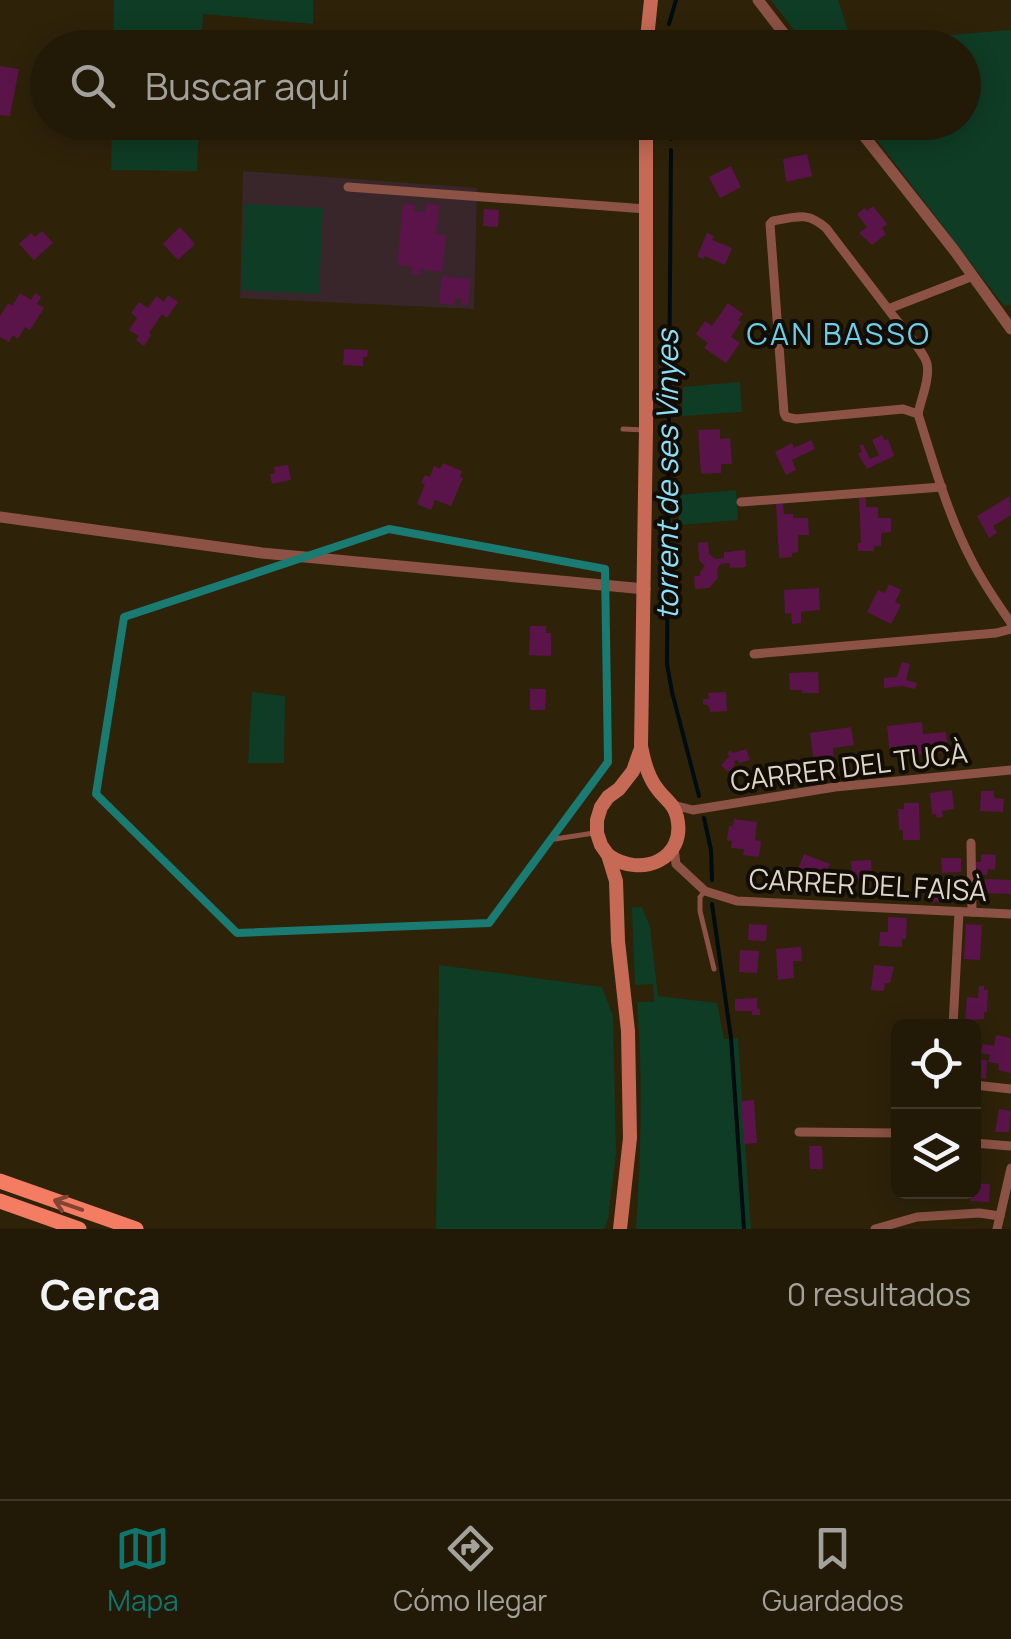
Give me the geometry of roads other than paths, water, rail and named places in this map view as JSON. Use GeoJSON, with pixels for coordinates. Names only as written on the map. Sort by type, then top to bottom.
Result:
{"type":"FeatureCollection","features":[{"type":"Feature","properties":{"kind":"main road"},"geometry":{"type":"LineString","coordinates":[[648,30],[650,0]]}},
{"type":"Feature","properties":{"kind":"main road"},"geometry":{"type":"LineString","coordinates":[[617,896],[624,884],[647,865],[666,856],[678,827],[672,805],[659,791],[645,764],[642,746],[646,140]]}},
{"type":"Feature","properties":{"kind":"main road"},"geometry":{"type":"LineString","coordinates":[[620,1229],[630,1138],[630,1084],[616,881],[601,845],[596,820],[600,807],[633,771],[642,746]]}},
{"type":"Feature","properties":{"kind":"main road"},"geometry":{"type":"LineString","coordinates":[[619,789],[632,785],[659,791]]}},
{"type":"Feature","properties":{"kind":"main road"},"geometry":{"type":"LineString","coordinates":[[608,855],[618,862],[647,865]]}},
{"type":"Feature","properties":{"kind":"main road"},"geometry":{"type":"LineString","coordinates":[[0,1181],[136,1229]]}},
{"type":"Feature","properties":{"kind":"main road"},"geometry":{"type":"LineString","coordinates":[[0,1201],[78,1229]]}},
{"type":"Feature","properties":{"kind":"street"},"geometry":{"type":"LineString","coordinates":[[758,0],[781,30]]}},
{"type":"Feature","properties":{"kind":"street"},"geometry":{"type":"LineString","coordinates":[[868,140],[1011,329]]}},
{"type":"Feature","properties":{"kind":"street"},"geometry":{"type":"LineString","coordinates":[[348,187],[646,209]]}},
{"type":"Feature","properties":{"kind":"street"},"geometry":{"type":"LineString","coordinates":[[754,654],[996,633],[1011,626],[970,559],[918,414],[927,360],[826,228],[805,216],[773,221],[770,224],[786,417],[904,409],[918,414]]}},
{"type":"Feature","properties":{"kind":"street"},"geometry":{"type":"LineString","coordinates":[[888,308],[973,276]]}},
{"type":"Feature","properties":{"kind":"street"},"geometry":{"type":"LineString","coordinates":[[741,502],[942,487]]}},
{"type":"Feature","properties":{"kind":"street"},"geometry":{"type":"LineString","coordinates":[[0,518],[262,553],[645,589]]}},
{"type":"Feature","properties":{"kind":"street","name":"CARRER DEL TUCÀ"},"geometry":{"type":"LineString","coordinates":[[672,805],[692,810],[835,787],[1011,770]]}},
{"type":"Feature","properties":{"kind":"street","name":"CARRER DEL TUCÀ"},"geometry":{"type":"LineString","coordinates":[[678,827],[692,810]]}},
{"type":"Feature","properties":{"kind":"street"},"geometry":{"type":"LineString","coordinates":[[971,843],[972,912]]}},
{"type":"Feature","properties":{"kind":"street"},"geometry":{"type":"LineString","coordinates":[[647,865],[676,864],[673,845]]}},
{"type":"Feature","properties":{"kind":"street","name":"CARRER DEL FAISÀ"},"geometry":{"type":"LineString","coordinates":[[676,864],[705,891],[736,901],[1011,914]]}},
{"type":"Feature","properties":{"kind":"street"},"geometry":{"type":"LineString","coordinates":[[952,1019],[959,912]]}},
{"type":"Feature","properties":{"kind":"street"},"geometry":{"type":"LineString","coordinates":[[981,1086],[1011,1089]]}},
{"type":"Feature","properties":{"kind":"street"},"geometry":{"type":"LineString","coordinates":[[799,1132],[891,1133]]}},
{"type":"Feature","properties":{"kind":"street"},"geometry":{"type":"LineString","coordinates":[[981,1144],[1011,1146]]}},
{"type":"Feature","properties":{"kind":"street"},"geometry":{"type":"LineString","coordinates":[[997,1229],[1007,1201],[1011,1168]]}},
{"type":"Feature","properties":{"kind":"street"},"geometry":{"type":"LineString","coordinates":[[875,1229],[918,1217],[979,1213],[1000,1216]]}},
{"type":"Feature","properties":{"kind":"lane"},"geometry":{"type":"LineString","coordinates":[[623,429],[646,430]]}},
{"type":"Feature","properties":{"kind":"lane"},"geometry":{"type":"LineString","coordinates":[[555,839],[597,832]]}},
{"type":"Feature","properties":{"kind":"lane"},"geometry":{"type":"LineString","coordinates":[[705,891],[700,897],[700,911],[714,969]]}},
{"type":"Feature","properties":{"kind":"waterway","name":"torrent de ses Vinyes"},"geometry":{"type":"LineString","coordinates":[[669,24],[676,0]]}},
{"type":"Feature","properties":{"kind":"waterway","name":"torrent de ses Vinyes"},"geometry":{"type":"LineString","coordinates":[[671,150],[667,664],[699,796]]}},
{"type":"Feature","properties":{"kind":"waterway","name":"torrent de ses Vinyes"},"geometry":{"type":"LineString","coordinates":[[704,818],[712,880]]}},
{"type":"Feature","properties":{"kind":"waterway","name":"torrent de ses Vinyes"},"geometry":{"type":"LineString","coordinates":[[712,904],[731,1038],[744,1229]]}},
{"type":"Feature","properties":{"kind":"district","name":"CAN BASSO"},"geometry":{"type":"Point","coordinates":[839,335]}}]}
